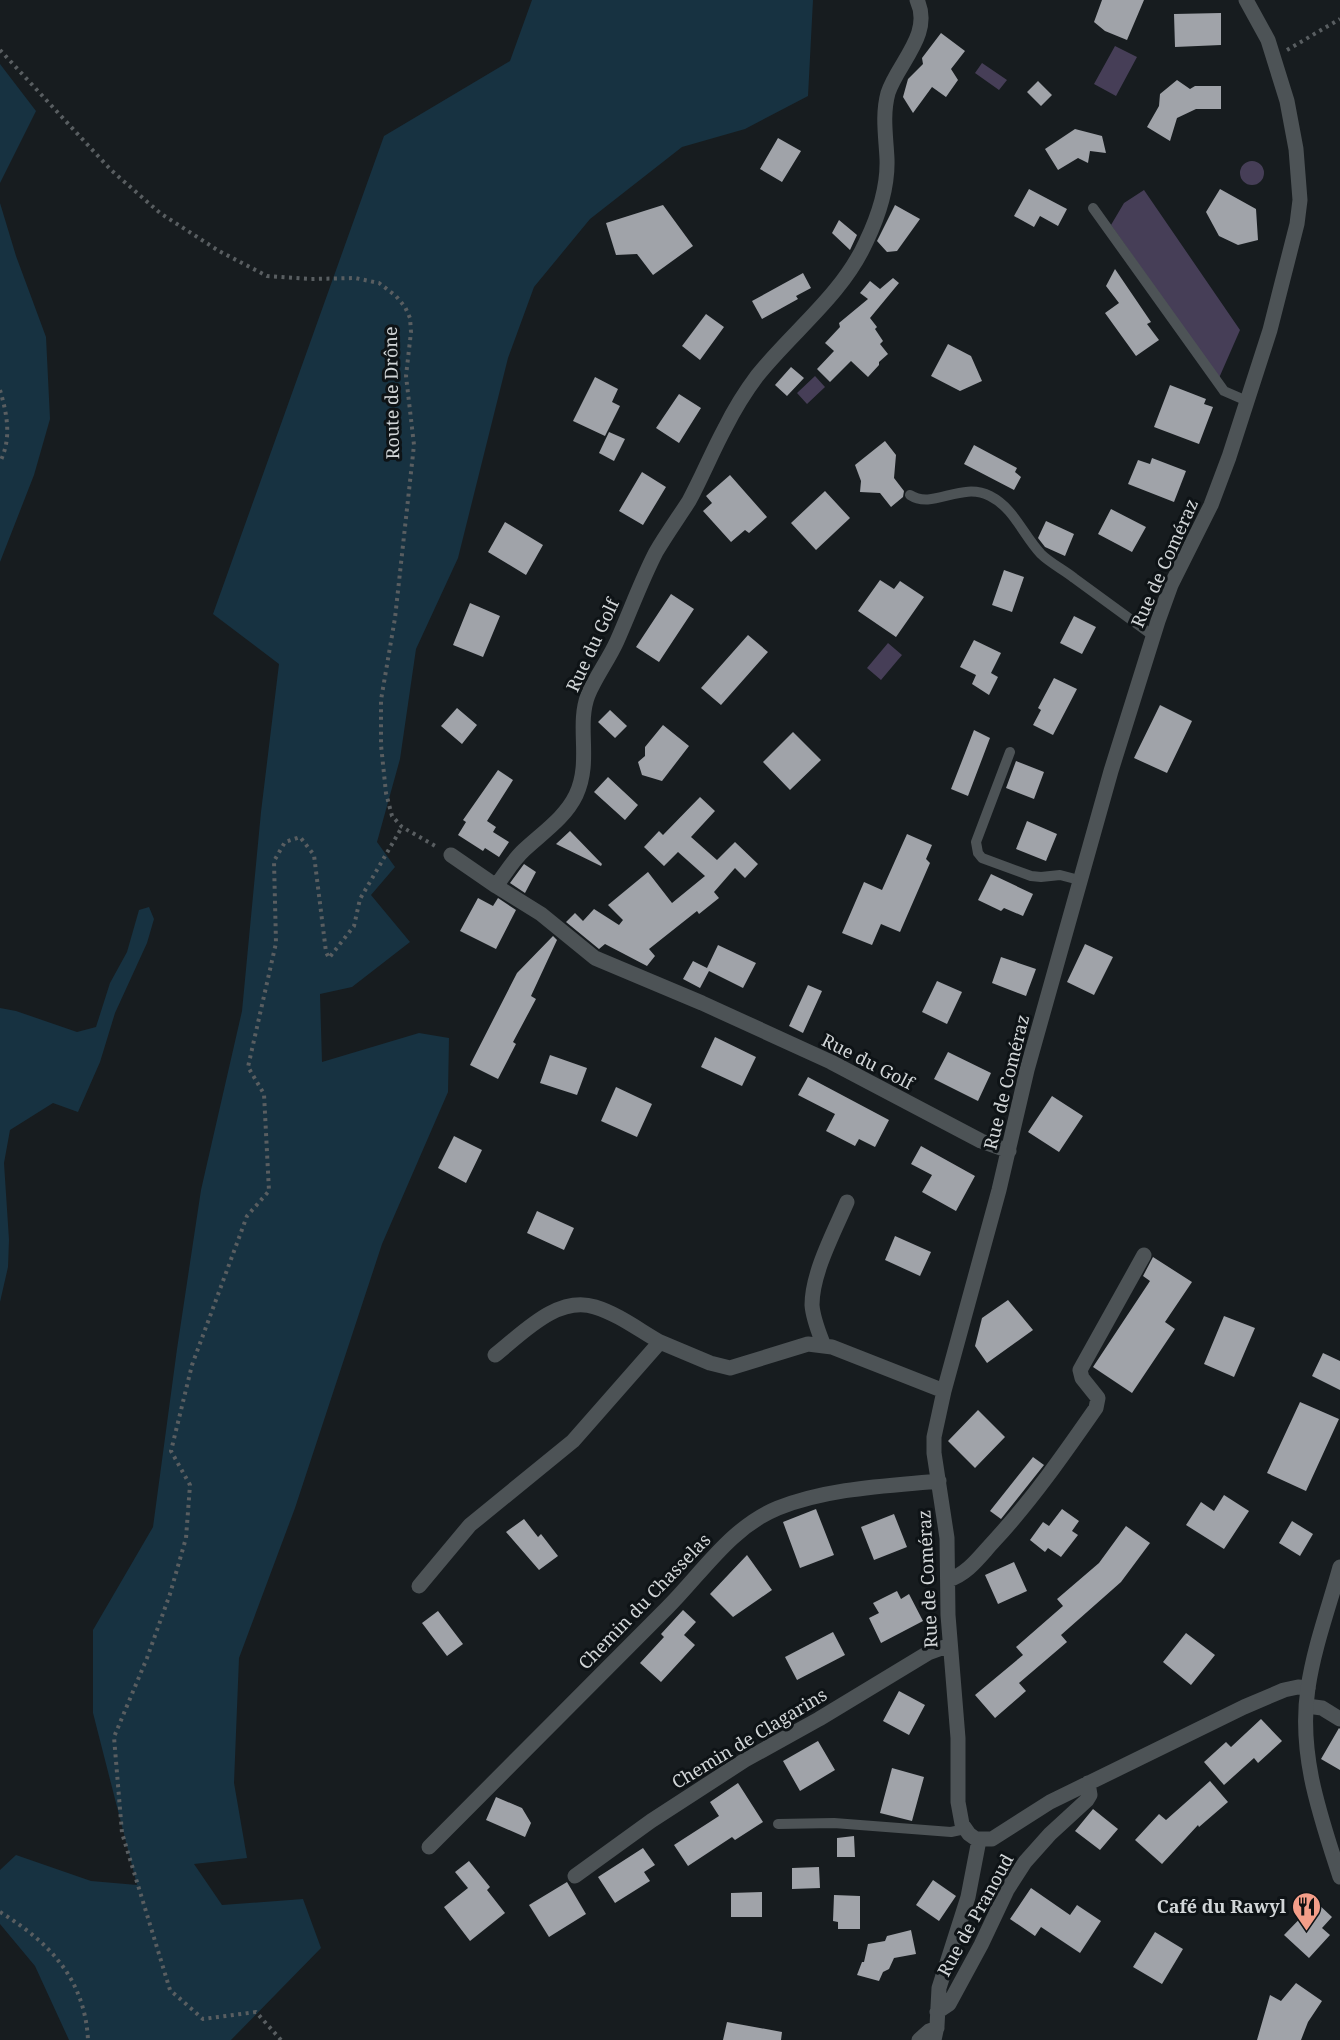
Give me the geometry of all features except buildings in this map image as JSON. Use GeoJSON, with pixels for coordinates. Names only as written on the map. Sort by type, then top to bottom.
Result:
{"type":"FeatureCollection","features":[{"type":"Feature","properties":{"kind":"street","name":"Rue du Golf"},"geometry":{"type":"LineString","coordinates":[[917,0],[921,20],[919,35],[892,80],[887,98],[884,112],[887,162],[884,187],[877,216],[865,244],[853,266],[826,302],[757,377],[738,403],[688,502],[656,553],[617,642],[588,694],[584,710],[585,767],[576,796],[565,812],[515,859],[496,886],[541,914],[595,958],[702,1003],[809,1052],[981,1140],[1009,1151]]}},
{"type":"Feature","properties":{"kind":"street","name":"Rue de Coméraz"},"geometry":{"type":"LineString","coordinates":[[965,1829],[960,1818],[958,1802],[958,1738],[950,1645],[947,1538],[934,1437],[944,1391],[1009,1151],[1027,1070],[1079,880],[1152,635],[1172,585],[1216,492],[1247,401],[1270,330],[1299,209],[1294,135],[1274,58],[1261,24],[1246,0]]}},
{"type":"Feature","properties":{"kind":"street"},"geometry":{"type":"LineString","coordinates":[[451,855],[496,886]]}},
{"type":"Feature","properties":{"kind":"street"},"geometry":{"type":"LineString","coordinates":[[824,1346],[812,1307],[813,1294],[820,1266],[847,1202]]}},
{"type":"Feature","properties":{"kind":"street"},"geometry":{"type":"LineString","coordinates":[[948,1580],[966,1571],[1009,1525],[1096,1408],[1098,1398],[1082,1378],[1080,1370],[1144,1255]]}},
{"type":"Feature","properties":{"kind":"street"},"geometry":{"type":"LineString","coordinates":[[495,1355],[559,1308],[573,1305],[593,1306],[660,1342],[710,1364],[730,1368],[808,1344],[832,1347],[944,1391]]}},
{"type":"Feature","properties":{"kind":"street"},"geometry":{"type":"LineString","coordinates":[[419,1586],[470,1524],[573,1441],[660,1342]]}},
{"type":"Feature","properties":{"kind":"street","name":"Chemin du Chasselas"},"geometry":{"type":"LineString","coordinates":[[429,1847],[687,1588],[731,1538],[750,1524],[776,1508],[816,1496],[866,1488],[939,1481]]}},
{"type":"Feature","properties":{"kind":"street"},"geometry":{"type":"LineString","coordinates":[[1340,1567],[1308,1688],[1306,1706],[1306,1748],[1313,1793],[1340,1877]]}},
{"type":"Feature","properties":{"kind":"street","name":"Chemin de Clagarins"},"geometry":{"type":"LineString","coordinates":[[575,1876],[651,1821],[745,1760],[819,1719],[928,1653],[950,1645]]}},
{"type":"Feature","properties":{"kind":"street"},"geometry":{"type":"LineString","coordinates":[[965,1829],[979,1840],[988,1840],[1038,1809],[1265,1697],[1289,1689],[1308,1688]]}},
{"type":"Feature","properties":{"kind":"street"},"geometry":{"type":"LineString","coordinates":[[1306,1706],[1322,1708],[1340,1719]]}},
{"type":"Feature","properties":{"kind":"street","name":"Rue de Pranoud"},"geometry":{"type":"LineString","coordinates":[[937,2012],[949,2004],[1007,1890],[1025,1862],[1050,1834],[1084,1805],[1090,1795],[1089,1783]]}},
{"type":"Feature","properties":{"kind":"street","name":"Rue de Pranoud"},"geometry":{"type":"LineString","coordinates":[[935,2034],[939,1988],[968,1897],[979,1840]]}},
{"type":"Feature","properties":{"kind":"street"},"geometry":{"type":"LineString","coordinates":[[919,2040],[929,2031],[935,2034]]}},
{"type":"Feature","properties":{"kind":"lane"},"geometry":{"type":"LineString","coordinates":[[1093,208],[1224,390],[1247,401]]}},
{"type":"Feature","properties":{"kind":"lane"},"geometry":{"type":"LineString","coordinates":[[910,495],[922,501],[964,491],[976,491],[988,495],[1011,513],[1041,554],[1152,635]]}},
{"type":"Feature","properties":{"kind":"lane"},"geometry":{"type":"LineString","coordinates":[[1010,752],[976,842],[978,853],[982,858],[1031,876],[1060,875],[1079,880]]}},
{"type":"Feature","properties":{"kind":"lane"},"geometry":{"type":"LineString","coordinates":[[778,1824],[834,1823],[951,1832],[965,1829]]}},
{"type":"Feature","properties":{"kind":"path"},"geometry":{"type":"LineString","coordinates":[[1274,58],[1340,19]]}},
{"type":"Feature","properties":{"kind":"path","name":"Route de Drône"},"geometry":{"type":"LineString","coordinates":[[0,50],[111,170],[160,213],[219,251],[267,276],[310,279],[355,278],[379,283],[405,306],[410,318],[411,332],[406,376],[414,445],[395,618],[381,700],[381,745],[386,793],[392,816],[402,827]]}},
{"type":"Feature","properties":{"kind":"path"},"geometry":{"type":"LineString","coordinates":[[0,390],[7,416],[8,433],[0,462]]}},
{"type":"Feature","properties":{"kind":"path"},"geometry":{"type":"LineString","coordinates":[[281,2040],[256,2012],[203,2019],[170,1990],[123,1833],[114,1737],[147,1658],[170,1594],[186,1538],[190,1485],[171,1451],[192,1365],[247,1216],[269,1191],[264,1094],[248,1067],[276,943],[274,861],[285,842],[300,837],[315,855],[326,952],[329,958],[354,926],[360,899],[402,827],[451,855]]}},
{"type":"Feature","properties":{"kind":"path"},"geometry":{"type":"LineString","coordinates":[[0,1912],[45,1944],[65,1968],[76,1989],[88,2040]]}},
{"type":"Feature","properties":{"kind":"shaded area"},"geometry":{"type":"Polygon","coordinates":[[[532,0],[813,0],[808,96],[745,129],[682,147],[590,219],[534,287],[508,358],[458,558],[416,649],[400,759],[377,842],[395,867],[371,895],[410,942],[352,987],[320,994],[322,1062],[419,1033],[449,1038],[448,1092],[382,1244],[295,1508],[239,1658],[234,1783],[247,1858],[194,1864],[222,1905],[303,1899],[321,1948],[231,2040],[69,2040],[35,1966],[0,1924],[0,1870],[16,1855],[91,1881],[137,1885],[93,1713],[93,1630],[153,1527],[201,1190],[242,1011],[261,812],[279,664],[213,614],[384,136],[510,61],[532,0]]]}},
{"type":"Feature","properties":{"kind":"shaded area"},"geometry":{"type":"Polygon","coordinates":[[[1115,46],[1137,57],[1116,96],[1094,84],[1115,46]]]}},
{"type":"Feature","properties":{"kind":"shaded area"},"geometry":{"type":"Polygon","coordinates":[[[982,63],[1007,80],[999,90],[975,73],[982,63]]]}},
{"type":"Feature","properties":{"kind":"shaded area"},"geometry":{"type":"Polygon","coordinates":[[[0,64],[36,111],[0,183],[0,64]]]}},
{"type":"Feature","properties":{"kind":"shaded area"},"geometry":{"type":"Polygon","coordinates":[[[1252,161],[1261,164],[1264,173],[1261,182],[1252,185],[1243,182],[1240,173],[1243,164],[1252,161]]]}},
{"type":"Feature","properties":{"kind":"shaded area"},"geometry":{"type":"Polygon","coordinates":[[[1144,190],[1240,330],[1219,378],[1111,225],[1124,203],[1144,190]]]}},
{"type":"Feature","properties":{"kind":"shaded area"},"geometry":{"type":"Polygon","coordinates":[[[0,203],[16,256],[46,337],[50,419],[34,475],[0,562],[0,203]]]}},
{"type":"Feature","properties":{"kind":"shaded area"},"geometry":{"type":"Polygon","coordinates":[[[815,376],[825,387],[807,404],[797,393],[815,376]]]}},
{"type":"Feature","properties":{"kind":"shaded area"},"geometry":{"type":"Polygon","coordinates":[[[888,643],[902,655],[881,680],[867,668],[888,643]]]}},
{"type":"Feature","properties":{"kind":"shaded area"},"geometry":{"type":"Polygon","coordinates":[[[149,907],[154,919],[147,943],[115,1013],[100,1062],[78,1112],[53,1103],[10,1130],[4,1163],[9,1240],[8,1267],[0,1302],[0,1008],[16,1011],[77,1032],[96,1027],[110,983],[127,952],[139,910],[149,907]]]}},
{"type":"Feature","properties":{"kind":"place","name":"Café du Rawyl"},"geometry":{"type":"Point","coordinates":[1307,1932]}}]}
